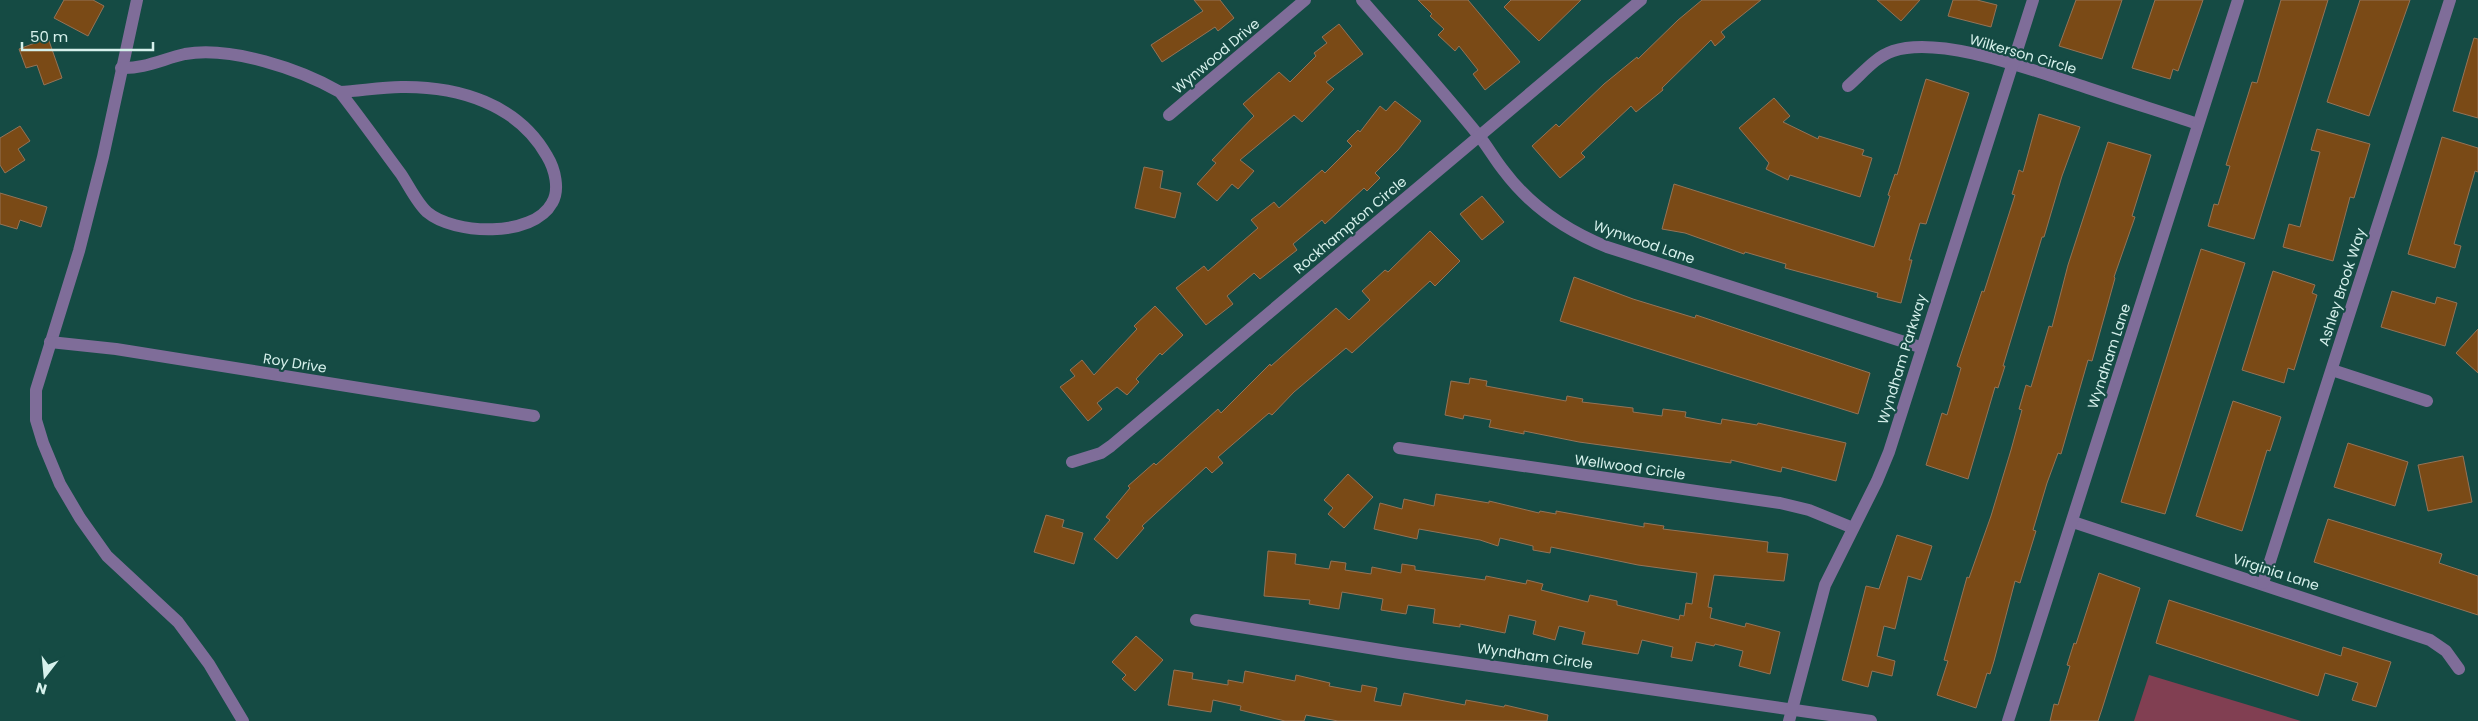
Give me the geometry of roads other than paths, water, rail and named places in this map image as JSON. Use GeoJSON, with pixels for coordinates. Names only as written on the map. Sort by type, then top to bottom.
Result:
{"type":"FeatureCollection","features":[{"type":"Feature","properties":{"kind":"street"},"geometry":{"type":"LineString","coordinates":[[137,0],[103,157],[79,251],[36,390],[34,403],[36,420],[43,443],[60,484],[80,518],[107,556],[178,622],[209,664],[243,721]]}},
{"type":"Feature","properties":{"kind":"street","name":"Wynwood Drive"},"geometry":{"type":"LineString","coordinates":[[1170,115],[1305,0]]}},
{"type":"Feature","properties":{"kind":"street","name":"Wynwood Lane"},"geometry":{"type":"LineString","coordinates":[[1362,0],[1480,137],[1504,171],[1525,195],[1549,217],[1584,238],[1616,250],[1920,347]]}},
{"type":"Feature","properties":{"kind":"street","name":"Rockhampton Circle"},"geometry":{"type":"LineString","coordinates":[[1072,462],[1101,452],[1111,446],[1641,0]]}},
{"type":"Feature","properties":{"kind":"street","name":"Wyndham Parkway"},"geometry":{"type":"LineString","coordinates":[[1791,715],[1825,585],[1877,481],[1889,452],[1920,347],[2033,0]]}},
{"type":"Feature","properties":{"kind":"street","name":"Wyndham Lane"},"geometry":{"type":"LineString","coordinates":[[2008,721],[2238,0]]}},
{"type":"Feature","properties":{"kind":"street","name":"Ashley Brook Way"},"geometry":{"type":"LineString","coordinates":[[2263,583],[2450,0]]}},
{"type":"Feature","properties":{"kind":"street","name":"Wilkerson Circle"},"geometry":{"type":"LineString","coordinates":[[1848,86],[1876,60],[1904,48],[1943,49],[2012,64],[2198,124]]}},
{"type":"Feature","properties":{"kind":"street"},"geometry":{"type":"LineString","coordinates":[[121,68],[132,69],[184,54],[203,52],[227,55],[286,68],[340,92],[400,87],[432,89],[462,94],[504,110],[537,138],[551,163],[555,181],[553,202],[547,212],[513,228],[488,230],[451,224],[427,211],[340,92]]}},
{"type":"Feature","properties":{"kind":"street","name":"Roy Drive"},"geometry":{"type":"LineString","coordinates":[[50,342],[116,349],[534,416]]}},
{"type":"Feature","properties":{"kind":"street"},"geometry":{"type":"LineString","coordinates":[[2332,370],[2427,401]]}},
{"type":"Feature","properties":{"kind":"street","name":"Wellwood Circle"},"geometry":{"type":"LineString","coordinates":[[1399,448],[1780,503],[1809,510],[1853,528]]}},
{"type":"Feature","properties":{"kind":"street","name":"Virginia Lane"},"geometry":{"type":"LineString","coordinates":[[2073,522],[2263,583],[2430,640],[2446,651],[2459,669]]}},
{"type":"Feature","properties":{"kind":"street","name":"Wyndham Circle"},"geometry":{"type":"LineString","coordinates":[[1196,620],[1791,715],[1871,721]]}}]}
